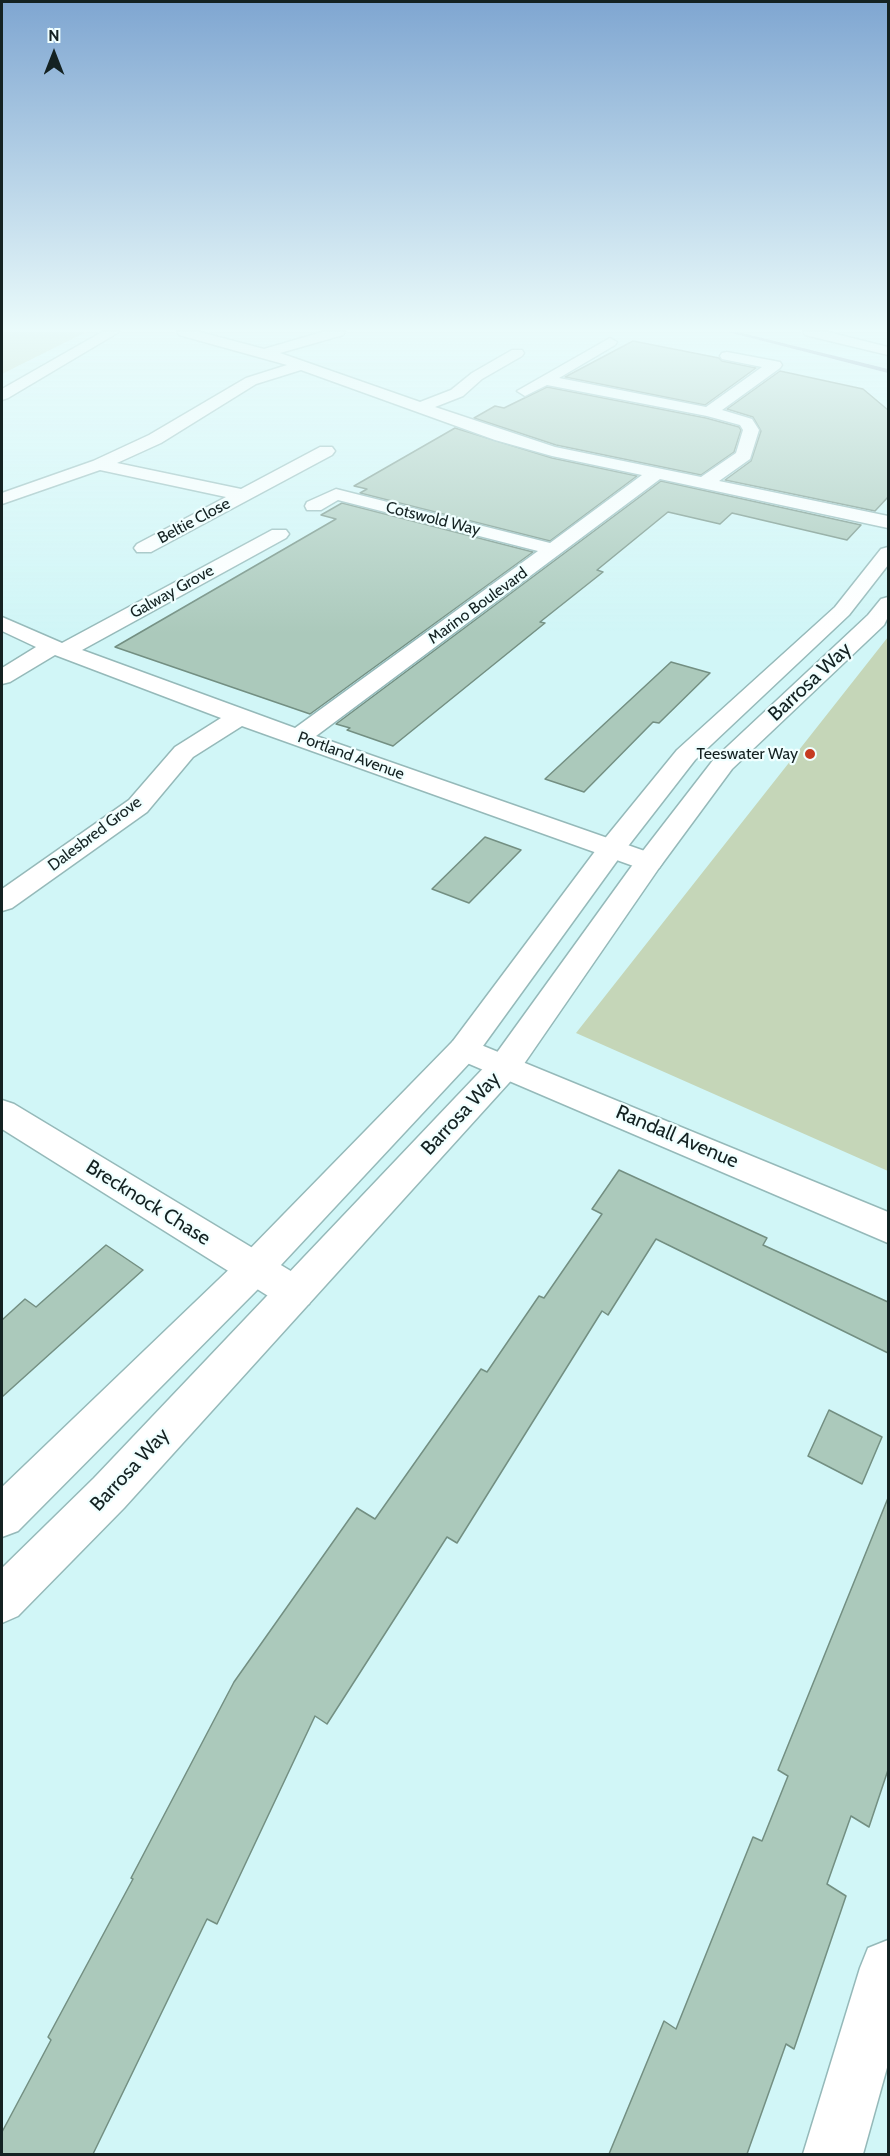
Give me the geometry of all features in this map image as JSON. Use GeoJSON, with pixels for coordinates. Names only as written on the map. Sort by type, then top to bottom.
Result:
{"type":"FeatureCollection","features":[{"type":"Feature","properties":{"kind":"street"},"geometry":{"type":"LineString","coordinates":[[2,499],[99,465],[166,433]]}},
{"type":"Feature","properties":{"kind":"street"},"geometry":{"type":"LineString","coordinates":[[492,433],[655,474],[888,522]]}},
{"type":"Feature","properties":{"kind":"street"},"geometry":{"type":"LineString","coordinates":[[705,483],[744,455],[750,433]]}},
{"type":"Feature","properties":{"kind":"street","name":"Beltie Close"},"geometry":{"type":"LineString","coordinates":[[144,548],[326,451]]}},
{"type":"Feature","properties":{"kind":"street","name":"Beltie Close"},"geometry":{"type":"LineString","coordinates":[[99,465],[244,495]]}},
{"type":"Feature","properties":{"kind":"street","name":"Marino Boulevard"},"geometry":{"type":"LineString","coordinates":[[299,737],[655,474]]}},
{"type":"Feature","properties":{"kind":"street","name":"Cotswold Way"},"geometry":{"type":"LineString","coordinates":[[314,506],[336,494],[555,550]]}},
{"type":"Feature","properties":{"kind":"street","name":"Galway Grove"},"geometry":{"type":"LineString","coordinates":[[59,649],[279,534]]}},
{"type":"Feature","properties":{"kind":"street","name":"Barrosa Way"},"geometry":{"type":"LineString","coordinates":[[2,1516],[254,1269],[464,1049],[612,849],[686,755],[842,611],[888,553]]}},
{"type":"Feature","properties":{"kind":"street","name":"Barrosa Way"},"geometry":{"type":"LineString","coordinates":[[2,1600],[109,1493],[506,1066],[649,862],[723,764],[876,620],[888,603]]}},
{"type":"Feature","properties":{"kind":"street","name":"Portland Avenue"},"geometry":{"type":"LineString","coordinates":[[2,623],[59,649],[240,717],[649,862]]}},
{"type":"Feature","properties":{"kind":"street"},"geometry":{"type":"LineString","coordinates":[[2,677],[59,649]]}},
{"type":"Feature","properties":{"kind":"street","name":"Dalesbred Grove"},"geometry":{"type":"LineString","coordinates":[[2,902],[138,806],[184,752],[240,717]]}},
{"type":"Feature","properties":{"kind":"street","name":"Randall Avenue"},"geometry":{"type":"LineString","coordinates":[[464,1049],[888,1228]]}},
{"type":"Feature","properties":{"kind":"street","name":"Brecknock Chase"},"geometry":{"type":"LineString","coordinates":[[2,1113],[295,1293]]}},
{"type":"Feature","properties":{"kind":"street"},"geometry":{"type":"LineString","coordinates":[[833,2154],[888,1968]]}},
{"type":"Feature","properties":{"kind":"green space"},"geometry":{"type":"Polygon","coordinates":[[[888,637],[888,1171],[576,1033],[888,637]]]}},
{"type":"Feature","properties":{"kind":"building"},"geometry":{"type":"Polygon","coordinates":[[[447,433],[470,433],[552,458],[637,476],[550,541],[360,493],[367,489],[354,486],[447,433]]]}},
{"type":"Feature","properties":{"kind":"building"},"geometry":{"type":"Polygon","coordinates":[[[518,433],[740,433],[734,452],[701,475],[556,445],[518,433]]]}},
{"type":"Feature","properties":{"kind":"building"},"geometry":{"type":"Polygon","coordinates":[[[760,433],[888,433],[888,497],[875,511],[725,480],[751,461],[760,433]]]}},
{"type":"Feature","properties":{"kind":"building"},"geometry":{"type":"Polygon","coordinates":[[[661,481],[861,525],[847,540],[732,513],[720,524],[668,512],[597,570],[603,572],[540,622],[545,623],[393,746],[336,724],[661,481]]]}},
{"type":"Feature","properties":{"kind":"building"},"geometry":{"type":"Polygon","coordinates":[[[342,503],[533,552],[310,714],[115,647],[336,519],[321,515],[342,503]]]}},
{"type":"Feature","properties":{"kind":"building"},"geometry":{"type":"Polygon","coordinates":[[[671,662],[710,673],[659,723],[653,722],[584,792],[545,779],[671,662]]]}},
{"type":"Feature","properties":{"kind":"building"},"geometry":{"type":"Polygon","coordinates":[[[485,837],[521,850],[469,903],[432,889],[485,837]]]}},
{"type":"Feature","properties":{"kind":"building"},"geometry":{"type":"Polygon","coordinates":[[[619,1170],[767,1238],[763,1245],[888,1302],[888,1353],[656,1239],[608,1315],[602,1311],[457,1543],[447,1537],[327,1724],[315,1716],[217,1924],[207,1919],[93,2154],[2,2154],[2,2132],[51,2040],[48,2037],[133,1879],[131,1878],[234,1682],[357,1508],[375,1519],[481,1369],[487,1372],[539,1296],[544,1298],[602,1214],[592,1209],[619,1170]]]}},
{"type":"Feature","properties":{"kind":"building"},"geometry":{"type":"Polygon","coordinates":[[[106,1245],[143,1270],[2,1397],[2,1320],[25,1299],[36,1307],[106,1245]]]}},
{"type":"Feature","properties":{"kind":"building"},"geometry":{"type":"Polygon","coordinates":[[[829,1410],[882,1437],[862,1484],[808,1456],[829,1410]]]}},
{"type":"Feature","properties":{"kind":"building"},"geometry":{"type":"Polygon","coordinates":[[[888,1498],[888,1770],[869,1827],[851,1816],[827,1884],[846,1896],[794,2049],[786,2044],[747,2154],[609,2154],[664,2021],[676,2029],[753,1837],[762,1841],[788,1776],[778,1770],[888,1498]]]}},
{"type":"Feature","properties":{"kind":"place","name":"Teeswater Way"},"geometry":{"type":"Point","coordinates":[810,754]}}]}
